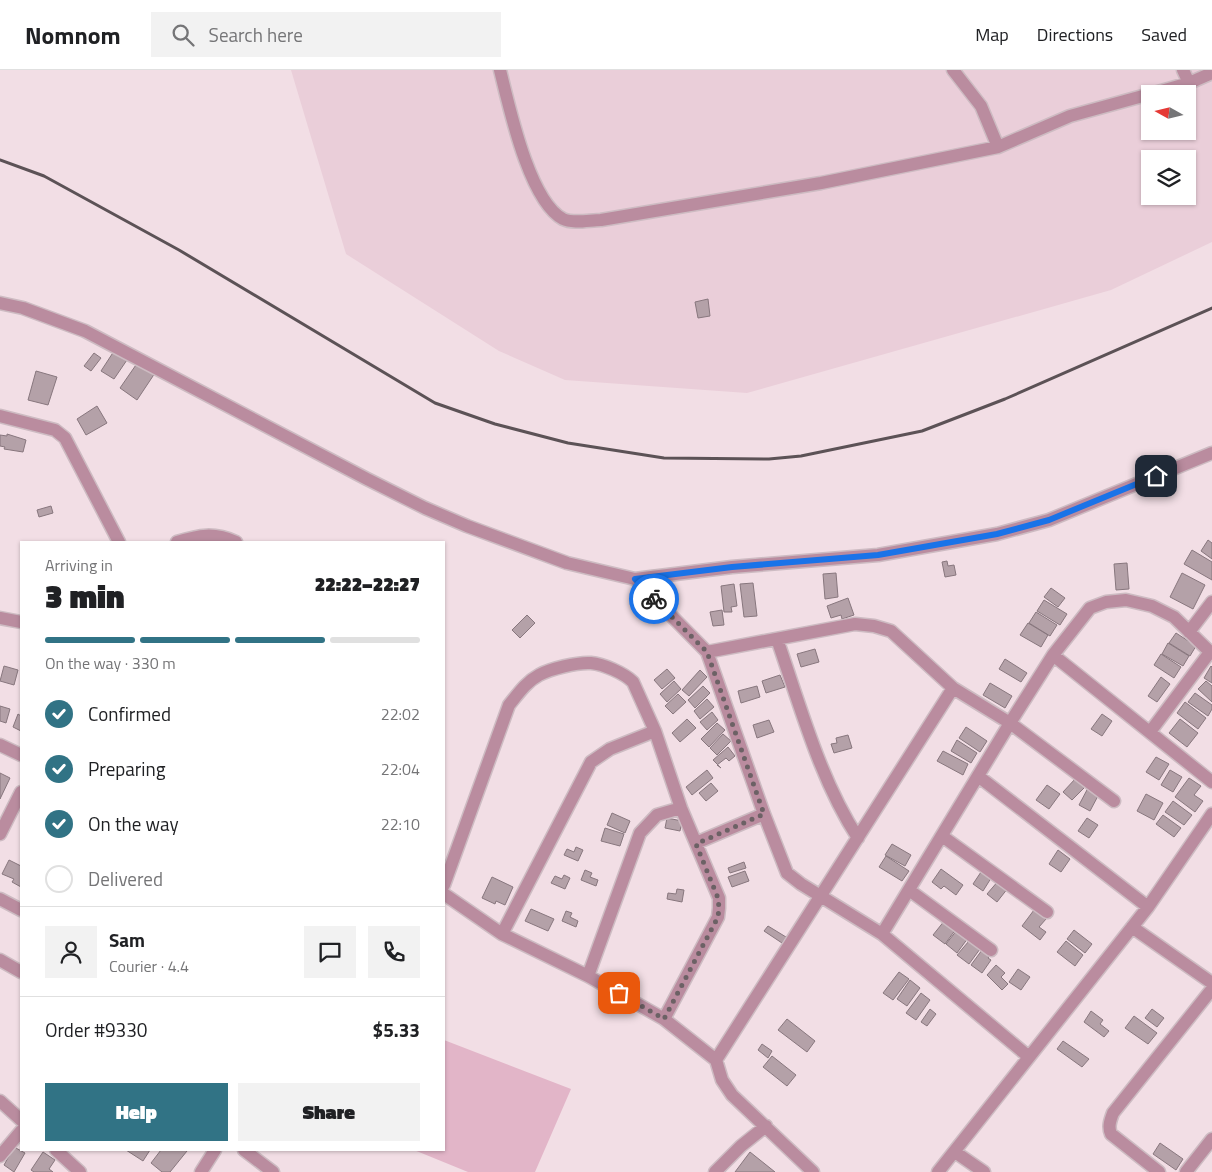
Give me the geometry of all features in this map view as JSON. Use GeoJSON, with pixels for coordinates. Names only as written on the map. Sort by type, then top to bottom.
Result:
{"type":"FeatureCollection","features":[{"type":"Feature","properties":{"kind":"street"},"geometry":{"type":"LineString","coordinates":[[500,70],[518,144],[542,198],[552,210],[564,219],[601,220],[821,183],[998,147],[1070,116],[1141,97]]}},
{"type":"Feature","properties":{"kind":"street"},"geometry":{"type":"LineString","coordinates":[[953,70],[981,106],[998,147]]}},
{"type":"Feature","properties":{"kind":"street"},"geometry":{"type":"LineString","coordinates":[[1183,70],[1189,83]]}},
{"type":"Feature","properties":{"kind":"street"},"geometry":{"type":"LineString","coordinates":[[1182,85],[1212,73]]}},
{"type":"Feature","properties":{"kind":"street"},"geometry":{"type":"LineString","coordinates":[[0,303],[23,308],[85,331],[425,508],[467,526],[566,563],[635,579],[732,567],[878,555],[997,534],[1049,520],[1212,454]]}},
{"type":"Feature","properties":{"kind":"street"},"geometry":{"type":"LineString","coordinates":[[0,416],[55,430],[65,438],[118,541]]}},
{"type":"Feature","properties":{"kind":"street"},"geometry":{"type":"LineString","coordinates":[[181,541],[208,535],[223,536],[234,541]]}},
{"type":"Feature","properties":{"kind":"street"},"geometry":{"type":"LineString","coordinates":[[635,579],[707,652],[764,814],[788,873],[821,897],[882,934],[1029,1057]]}},
{"type":"Feature","properties":{"kind":"street"},"geometry":{"type":"LineString","coordinates":[[882,934],[1053,655],[1090,608],[1106,602],[1126,600],[1152,606],[1174,618],[1210,652],[1150,732]]}},
{"type":"Feature","properties":{"kind":"street"},"geometry":{"type":"LineString","coordinates":[[1189,632],[1212,602]]}},
{"type":"Feature","properties":{"kind":"street"},"geometry":{"type":"LineString","coordinates":[[0,618],[20,622]]}},
{"type":"Feature","properties":{"kind":"street"},"geometry":{"type":"LineString","coordinates":[[707,652],[854,624],[874,626],[892,631],[953,688],[1010,723],[1114,801]]}},
{"type":"Feature","properties":{"kind":"street"},"geometry":{"type":"LineString","coordinates":[[777,639],[827,779],[843,814],[858,838]]}},
{"type":"Feature","properties":{"kind":"street"},"geometry":{"type":"LineString","coordinates":[[1053,655],[1212,782]]}},
{"type":"Feature","properties":{"kind":"street"},"geometry":{"type":"LineString","coordinates":[[445,882],[508,705],[527,683],[540,674],[564,666],[591,663],[618,672],[632,682],[655,731],[681,808],[718,898],[718,917],[664,1019]]}},
{"type":"Feature","properties":{"kind":"street"},"geometry":{"type":"LineString","coordinates":[[716,1060],[953,688]]}},
{"type":"Feature","properties":{"kind":"street"},"geometry":{"type":"LineString","coordinates":[[502,934],[591,762],[610,749],[655,731]]}},
{"type":"Feature","properties":{"kind":"street"},"geometry":{"type":"LineString","coordinates":[[0,745],[20,755]]}},
{"type":"Feature","properties":{"kind":"street"},"geometry":{"type":"LineString","coordinates":[[978,776],[1148,907]]}},
{"type":"Feature","properties":{"kind":"street"},"geometry":{"type":"LineString","coordinates":[[0,834],[20,797]]}},
{"type":"Feature","properties":{"kind":"street"},"geometry":{"type":"LineString","coordinates":[[588,976],[640,833],[657,815],[681,808]]}},
{"type":"Feature","properties":{"kind":"street"},"geometry":{"type":"LineString","coordinates":[[696,844],[764,814]]}},
{"type":"Feature","properties":{"kind":"street"},"geometry":{"type":"LineString","coordinates":[[938,1172],[1148,907],[1212,814]]}},
{"type":"Feature","properties":{"kind":"street"},"geometry":{"type":"LineString","coordinates":[[942,836],[1047,912]]}},
{"type":"Feature","properties":{"kind":"street"},"geometry":{"type":"LineString","coordinates":[[909,890],[991,950]]}},
{"type":"Feature","properties":{"kind":"street"},"geometry":{"type":"LineString","coordinates":[[445,895],[502,934],[588,976],[664,1019],[716,1060],[722,1080],[732,1094],[766,1126],[806,1170]]}},
{"type":"Feature","properties":{"kind":"street"},"geometry":{"type":"LineString","coordinates":[[0,899],[20,909]]}},
{"type":"Feature","properties":{"kind":"street"},"geometry":{"type":"LineString","coordinates":[[1132,927],[1212,983]]}},
{"type":"Feature","properties":{"kind":"street"},"geometry":{"type":"LineString","coordinates":[[0,960],[20,971]]}},
{"type":"Feature","properties":{"kind":"street"},"geometry":{"type":"LineString","coordinates":[[1160,1172],[1111,1134],[1109,1129],[1110,1122],[1113,1113],[1212,989]]}},
{"type":"Feature","properties":{"kind":"street"},"geometry":{"type":"LineString","coordinates":[[0,1101],[20,1119]]}},
{"type":"Feature","properties":{"kind":"street"},"geometry":{"type":"LineString","coordinates":[[715,1172],[741,1146],[766,1126]]}},
{"type":"Feature","properties":{"kind":"street"},"geometry":{"type":"LineString","coordinates":[[0,1156],[20,1132]]}},
{"type":"Feature","properties":{"kind":"street"},"geometry":{"type":"LineString","coordinates":[[1186,1172],[1212,1139]]}},
{"type":"Feature","properties":{"kind":"street"},"geometry":{"type":"LineString","coordinates":[[57,1151],[80,1172]]}},
{"type":"Feature","properties":{"kind":"street"},"geometry":{"type":"LineString","coordinates":[[201,1172],[214,1151]]}},
{"type":"Feature","properties":{"kind":"street"},"geometry":{"type":"LineString","coordinates":[[245,1151],[273,1172]]}},
{"type":"Feature","properties":{"kind":"street"},"geometry":{"type":"LineString","coordinates":[[954,1152],[984,1172]]}},
{"type":"Feature","properties":{"kind":"shaded area"},"geometry":{"type":"Polygon","coordinates":[[[291,70],[1212,70],[1212,242],[1111,290],[747,393],[565,380],[499,351],[346,254],[291,70]]]}},
{"type":"Feature","properties":{"kind":"shaded area"},"geometry":{"type":"Polygon","coordinates":[[[445,1040],[571,1089],[535,1172],[468,1172],[416,1151],[445,1151],[445,1040]]]}},
{"type":"Feature","properties":{"kind":"building"},"geometry":{"type":"Polygon","coordinates":[[[708,299],[710,316],[698,318],[695,302],[708,299]]]}},
{"type":"Feature","properties":{"kind":"building"},"geometry":{"type":"Polygon","coordinates":[[[116,348],[129,357],[114,379],[101,371],[116,348]]]}},
{"type":"Feature","properties":{"kind":"building"},"geometry":{"type":"Polygon","coordinates":[[[94,353],[101,358],[91,371],[84,366],[94,353]]]}},
{"type":"Feature","properties":{"kind":"building"},"geometry":{"type":"Polygon","coordinates":[[[138,362],[155,373],[137,400],[120,388],[138,362]]]}},
{"type":"Feature","properties":{"kind":"building"},"geometry":{"type":"Polygon","coordinates":[[[36,371],[57,377],[48,405],[28,400],[36,371]]]}},
{"type":"Feature","properties":{"kind":"building"},"geometry":{"type":"Polygon","coordinates":[[[97,406],[107,423],[86,435],[77,419],[97,406]]]}},
{"type":"Feature","properties":{"kind":"building"},"geometry":{"type":"Polygon","coordinates":[[[7,434],[26,440],[23,452],[4,449],[5,447],[0,446],[0,435],[7,436],[7,434]]]}},
{"type":"Feature","properties":{"kind":"building"},"geometry":{"type":"Polygon","coordinates":[[[51,506],[53,513],[39,517],[37,510],[51,506]]]}},
{"type":"Feature","properties":{"kind":"building"},"geometry":{"type":"Polygon","coordinates":[[[1208,540],[1212,543],[1212,559],[1201,551],[1208,540]]]}},
{"type":"Feature","properties":{"kind":"building"},"geometry":{"type":"Polygon","coordinates":[[[1192,550],[1212,562],[1212,580],[1184,564],[1192,550]]]}},
{"type":"Feature","properties":{"kind":"building"},"geometry":{"type":"Polygon","coordinates":[[[947,561],[948,566],[954,565],[956,575],[945,577],[942,562],[947,561]]]}},
{"type":"Feature","properties":{"kind":"building"},"geometry":{"type":"Polygon","coordinates":[[[1127,563],[1129,589],[1116,590],[1114,564],[1127,563]]]}},
{"type":"Feature","properties":{"kind":"building"},"geometry":{"type":"Polygon","coordinates":[[[836,573],[838,597],[825,599],[823,574],[836,573]]]}},
{"type":"Feature","properties":{"kind":"building"},"geometry":{"type":"Polygon","coordinates":[[[1182,573],[1205,585],[1193,609],[1170,597],[1182,573]]]}},
{"type":"Feature","properties":{"kind":"building"},"geometry":{"type":"Polygon","coordinates":[[[753,583],[757,616],[744,617],[740,584],[753,583]]]}},
{"type":"Feature","properties":{"kind":"building"},"geometry":{"type":"Polygon","coordinates":[[[734,584],[737,606],[731,607],[732,612],[724,612],[721,586],[734,584]]]}},
{"type":"Feature","properties":{"kind":"building"},"geometry":{"type":"Polygon","coordinates":[[[1051,588],[1065,598],[1058,607],[1044,597],[1051,588]]]}},
{"type":"Feature","properties":{"kind":"building"},"geometry":{"type":"Polygon","coordinates":[[[848,598],[854,615],[842,619],[841,615],[831,618],[827,606],[848,598]]]}},
{"type":"Feature","properties":{"kind":"building"},"geometry":{"type":"Polygon","coordinates":[[[1044,600],[1067,614],[1060,625],[1037,611],[1044,600]]]}},
{"type":"Feature","properties":{"kind":"building"},"geometry":{"type":"Polygon","coordinates":[[[722,610],[724,625],[713,626],[710,612],[722,610]]]}},
{"type":"Feature","properties":{"kind":"building"},"geometry":{"type":"Polygon","coordinates":[[[1036,612],[1057,625],[1050,636],[1029,623],[1036,612]]]}},
{"type":"Feature","properties":{"kind":"building"},"geometry":{"type":"Polygon","coordinates":[[[527,615],[535,623],[520,638],[512,630],[527,615]]]}},
{"type":"Feature","properties":{"kind":"building"},"geometry":{"type":"Polygon","coordinates":[[[1028,623],[1048,635],[1041,647],[1020,635],[1028,623]]]}},
{"type":"Feature","properties":{"kind":"building"},"geometry":{"type":"Polygon","coordinates":[[[1176,633],[1196,646],[1190,656],[1169,643],[1176,633]]]}},
{"type":"Feature","properties":{"kind":"building"},"geometry":{"type":"Polygon","coordinates":[[[1168,643],[1189,656],[1183,666],[1162,654],[1168,643]]]}},
{"type":"Feature","properties":{"kind":"building"},"geometry":{"type":"Polygon","coordinates":[[[815,649],[819,662],[801,667],[797,654],[815,649]]]}},
{"type":"Feature","properties":{"kind":"building"},"geometry":{"type":"Polygon","coordinates":[[[1161,654],[1181,667],[1174,678],[1154,665],[1161,654]]]}},
{"type":"Feature","properties":{"kind":"building"},"geometry":{"type":"Polygon","coordinates":[[[1005,659],[1027,673],[1021,682],[999,669],[1005,659]]]}},
{"type":"Feature","properties":{"kind":"building"},"geometry":{"type":"Polygon","coordinates":[[[4,666],[18,670],[14,685],[0,681],[4,666]]]}},
{"type":"Feature","properties":{"kind":"building"},"geometry":{"type":"Polygon","coordinates":[[[1212,667],[1212,683],[1204,678],[1212,667]]]}},
{"type":"Feature","properties":{"kind":"building"},"geometry":{"type":"Polygon","coordinates":[[[667,669],[675,678],[662,689],[654,680],[667,669]]]}},
{"type":"Feature","properties":{"kind":"building"},"geometry":{"type":"Polygon","coordinates":[[[700,670],[707,677],[689,696],[682,690],[700,670]]]}},
{"type":"Feature","properties":{"kind":"building"},"geometry":{"type":"Polygon","coordinates":[[[780,675],[785,687],[766,693],[762,681],[780,675]]]}},
{"type":"Feature","properties":{"kind":"building"},"geometry":{"type":"Polygon","coordinates":[[[1161,677],[1170,684],[1157,702],[1148,696],[1161,677]]]}},
{"type":"Feature","properties":{"kind":"building"},"geometry":{"type":"Polygon","coordinates":[[[674,681],[681,689],[667,702],[660,694],[674,681]]]}},
{"type":"Feature","properties":{"kind":"building"},"geometry":{"type":"Polygon","coordinates":[[[1206,681],[1212,686],[1212,702],[1198,689],[1206,681]]]}},
{"type":"Feature","properties":{"kind":"building"},"geometry":{"type":"Polygon","coordinates":[[[990,683],[1012,696],[1005,708],[983,695],[990,683]]]}},
{"type":"Feature","properties":{"kind":"building"},"geometry":{"type":"Polygon","coordinates":[[[703,686],[710,693],[695,708],[688,700],[703,686]]]}},
{"type":"Feature","properties":{"kind":"building"},"geometry":{"type":"Polygon","coordinates":[[[757,686],[760,697],[741,703],[738,691],[757,686]]]}},
{"type":"Feature","properties":{"kind":"building"},"geometry":{"type":"Polygon","coordinates":[[[1195,693],[1212,705],[1208,716],[1188,702],[1195,693]]]}},
{"type":"Feature","properties":{"kind":"building"},"geometry":{"type":"Polygon","coordinates":[[[678,694],[686,702],[673,714],[665,706],[678,694]]]}},
{"type":"Feature","properties":{"kind":"building"},"geometry":{"type":"Polygon","coordinates":[[[707,699],[714,707],[700,719],[694,711],[707,699]]]}},
{"type":"Feature","properties":{"kind":"building"},"geometry":{"type":"Polygon","coordinates":[[[1185,702],[1206,718],[1198,729],[1177,713],[1185,702]]]}},
{"type":"Feature","properties":{"kind":"building"},"geometry":{"type":"Polygon","coordinates":[[[0,706],[10,709],[6,723],[0,721],[0,706]]]}},
{"type":"Feature","properties":{"kind":"building"},"geometry":{"type":"Polygon","coordinates":[[[712,712],[718,720],[707,730],[700,722],[712,712]]]}},
{"type":"Feature","properties":{"kind":"building"},"geometry":{"type":"Polygon","coordinates":[[[18,714],[20,715],[20,730],[13,727],[18,714]]]}},
{"type":"Feature","properties":{"kind":"building"},"geometry":{"type":"Polygon","coordinates":[[[1102,714],[1112,721],[1102,736],[1091,729],[1102,714]]]}},
{"type":"Feature","properties":{"kind":"building"},"geometry":{"type":"Polygon","coordinates":[[[687,719],[696,728],[680,742],[672,733],[687,719]]]}},
{"type":"Feature","properties":{"kind":"building"},"geometry":{"type":"Polygon","coordinates":[[[1180,719],[1198,733],[1187,747],[1169,733],[1180,719]]]}},
{"type":"Feature","properties":{"kind":"building"},"geometry":{"type":"Polygon","coordinates":[[[769,720],[774,732],[757,738],[753,725],[769,720]]]}},
{"type":"Feature","properties":{"kind":"building"},"geometry":{"type":"Polygon","coordinates":[[[717,723],[725,730],[709,747],[701,739],[717,723]]]}},
{"type":"Feature","properties":{"kind":"building"},"geometry":{"type":"Polygon","coordinates":[[[966,727],[987,741],[980,752],[959,738],[966,727]]]}},
{"type":"Feature","properties":{"kind":"building"},"geometry":{"type":"Polygon","coordinates":[[[723,734],[731,741],[717,755],[710,748],[723,734]]]}},
{"type":"Feature","properties":{"kind":"building"},"geometry":{"type":"Polygon","coordinates":[[[848,735],[852,748],[834,753],[831,744],[837,743],[836,738],[848,735]]]}},
{"type":"Feature","properties":{"kind":"building"},"geometry":{"type":"Polygon","coordinates":[[[957,740],[977,753],[971,763],[951,751],[957,740]]]}},
{"type":"Feature","properties":{"kind":"building"},"geometry":{"type":"Polygon","coordinates":[[[728,747],[735,756],[729,761],[726,758],[718,765],[713,760],[728,747]]]}},
{"type":"Feature","properties":{"kind":"building"},"geometry":{"type":"Polygon","coordinates":[[[943,751],[968,764],[963,775],[937,761],[943,751]]]}},
{"type":"Feature","properties":{"kind":"building"},"geometry":{"type":"Polygon","coordinates":[[[1156,757],[1169,764],[1159,780],[1146,772],[1156,757]]]}},
{"type":"Feature","properties":{"kind":"building"},"geometry":{"type":"Polygon","coordinates":[[[707,770],[713,778],[692,795],[686,787],[707,770]]]}},
{"type":"Feature","properties":{"kind":"building"},"geometry":{"type":"Polygon","coordinates":[[[1170,770],[1182,777],[1173,792],[1161,785],[1170,770]]]}},
{"type":"Feature","properties":{"kind":"building"},"geometry":{"type":"Polygon","coordinates":[[[0,773],[10,778],[0,799],[0,773]]]}},
{"type":"Feature","properties":{"kind":"building"},"geometry":{"type":"Polygon","coordinates":[[[1076,778],[1085,787],[1072,800],[1063,792],[1076,778]]]}},
{"type":"Feature","properties":{"kind":"building"},"geometry":{"type":"Polygon","coordinates":[[[1189,778],[1201,786],[1194,795],[1203,801],[1195,812],[1175,797],[1189,778]]]}},
{"type":"Feature","properties":{"kind":"building"},"geometry":{"type":"Polygon","coordinates":[[[711,783],[718,791],[706,801],[699,793],[711,783]]]}},
{"type":"Feature","properties":{"kind":"building"},"geometry":{"type":"Polygon","coordinates":[[[1047,785],[1060,794],[1049,809],[1036,800],[1047,785]]]}},
{"type":"Feature","properties":{"kind":"building"},"geometry":{"type":"Polygon","coordinates":[[[1088,788],[1099,794],[1090,811],[1079,805],[1088,788]]]}},
{"type":"Feature","properties":{"kind":"building"},"geometry":{"type":"Polygon","coordinates":[[[1146,794],[1163,803],[1154,820],[1137,811],[1146,794]]]}},
{"type":"Feature","properties":{"kind":"building"},"geometry":{"type":"Polygon","coordinates":[[[1173,801],[1192,815],[1184,825],[1165,812],[1173,801]]]}},
{"type":"Feature","properties":{"kind":"building"},"geometry":{"type":"Polygon","coordinates":[[[612,813],[630,821],[625,833],[607,825],[612,813]]]}},
{"type":"Feature","properties":{"kind":"building"},"geometry":{"type":"Polygon","coordinates":[[[1163,815],[1181,828],[1174,837],[1156,824],[1163,815]]]}},
{"type":"Feature","properties":{"kind":"building"},"geometry":{"type":"Polygon","coordinates":[[[667,818],[682,821],[680,831],[665,828],[667,818]]]}},
{"type":"Feature","properties":{"kind":"building"},"geometry":{"type":"Polygon","coordinates":[[[1087,818],[1098,825],[1089,838],[1078,831],[1087,818]]]}},
{"type":"Feature","properties":{"kind":"building"},"geometry":{"type":"Polygon","coordinates":[[[605,828],[624,834],[620,846],[601,841],[605,828]]]}},
{"type":"Feature","properties":{"kind":"building"},"geometry":{"type":"Polygon","coordinates":[[[892,844],[911,855],[905,866],[885,855],[892,844]]]}},
{"type":"Feature","properties":{"kind":"building"},"geometry":{"type":"Polygon","coordinates":[[[576,847],[583,850],[578,861],[564,855],[567,849],[574,852],[576,847]]]}},
{"type":"Feature","properties":{"kind":"building"},"geometry":{"type":"Polygon","coordinates":[[[1058,850],[1070,859],[1061,872],[1049,864],[1058,850]]]}},
{"type":"Feature","properties":{"kind":"building"},"geometry":{"type":"Polygon","coordinates":[[[886,856],[909,871],[902,881],[879,867],[886,856]]]}},
{"type":"Feature","properties":{"kind":"building"},"geometry":{"type":"Polygon","coordinates":[[[9,860],[20,866],[20,886],[12,882],[14,879],[2,874],[9,860]]]}},
{"type":"Feature","properties":{"kind":"building"},"geometry":{"type":"Polygon","coordinates":[[[744,862],[746,868],[730,873],[728,868],[744,862]]]}},
{"type":"Feature","properties":{"kind":"building"},"geometry":{"type":"Polygon","coordinates":[[[941,869],[963,885],[956,895],[944,886],[941,889],[932,882],[941,869]]]}},
{"type":"Feature","properties":{"kind":"building"},"geometry":{"type":"Polygon","coordinates":[[[983,869],[993,875],[983,891],[973,884],[983,869]]]}},
{"type":"Feature","properties":{"kind":"building"},"geometry":{"type":"Polygon","coordinates":[[[585,870],[592,873],[590,877],[598,880],[596,886],[581,880],[585,870]]]}},
{"type":"Feature","properties":{"kind":"building"},"geometry":{"type":"Polygon","coordinates":[[[745,871],[749,881],[732,887],[728,877],[745,871]]]}},
{"type":"Feature","properties":{"kind":"building"},"geometry":{"type":"Polygon","coordinates":[[[564,875],[570,878],[565,889],[551,883],[555,876],[562,879],[564,875]]]}},
{"type":"Feature","properties":{"kind":"building"},"geometry":{"type":"Polygon","coordinates":[[[492,877],[513,887],[505,905],[496,901],[495,904],[482,898],[492,877]]]}},
{"type":"Feature","properties":{"kind":"building"},"geometry":{"type":"Polygon","coordinates":[[[999,880],[1008,888],[997,902],[987,894],[999,880]]]}},
{"type":"Feature","properties":{"kind":"building"},"geometry":{"type":"Polygon","coordinates":[[[677,889],[684,890],[682,902],[667,899],[668,893],[676,894],[677,889]]]}},
{"type":"Feature","properties":{"kind":"building"},"geometry":{"type":"Polygon","coordinates":[[[531,909],[554,919],[548,931],[525,921],[531,909]]]}},
{"type":"Feature","properties":{"kind":"building"},"geometry":{"type":"Polygon","coordinates":[[[1034,910],[1046,919],[1039,927],[1046,932],[1040,940],[1022,926],[1034,910]]]}},
{"type":"Feature","properties":{"kind":"building"},"geometry":{"type":"Polygon","coordinates":[[[566,911],[572,913],[570,917],[578,921],[576,927],[562,921],[566,911]]]}},
{"type":"Feature","properties":{"kind":"building"},"geometry":{"type":"Polygon","coordinates":[[[945,920],[956,929],[945,944],[933,935],[945,920]]]}},
{"type":"Feature","properties":{"kind":"building"},"geometry":{"type":"Polygon","coordinates":[[[768,926],[786,937],[782,943],[764,931],[768,926]]]}},
{"type":"Feature","properties":{"kind":"building"},"geometry":{"type":"Polygon","coordinates":[[[957,930],[968,938],[957,953],[946,944],[957,930]]]}},
{"type":"Feature","properties":{"kind":"building"},"geometry":{"type":"Polygon","coordinates":[[[1074,930],[1092,944],[1085,953],[1067,939],[1074,930]]]}},
{"type":"Feature","properties":{"kind":"building"},"geometry":{"type":"Polygon","coordinates":[[[969,941],[980,949],[969,964],[957,955],[969,941]]]}},
{"type":"Feature","properties":{"kind":"building"},"geometry":{"type":"Polygon","coordinates":[[[1066,941],[1083,955],[1075,966],[1057,952],[1066,941]]]}},
{"type":"Feature","properties":{"kind":"building"},"geometry":{"type":"Polygon","coordinates":[[[982,950],[990,955],[988,958],[991,960],[982,973],[971,965],[982,950]]]}},
{"type":"Feature","properties":{"kind":"building"},"geometry":{"type":"Polygon","coordinates":[[[996,965],[1005,973],[1001,977],[1008,984],[1002,990],[987,975],[996,965]]]}},
{"type":"Feature","properties":{"kind":"building"},"geometry":{"type":"Polygon","coordinates":[[[1018,969],[1030,977],[1021,990],[1009,982],[1018,969]]]}},
{"type":"Feature","properties":{"kind":"building"},"geometry":{"type":"Polygon","coordinates":[[[899,972],[909,979],[893,1000],[883,993],[899,972]]]}},
{"type":"Feature","properties":{"kind":"building"},"geometry":{"type":"Polygon","coordinates":[[[910,980],[920,988],[907,1006],[897,999],[910,980]]]}},
{"type":"Feature","properties":{"kind":"building"},"geometry":{"type":"Polygon","coordinates":[[[921,993],[930,1000],[916,1020],[906,1013],[921,993]]]}},
{"type":"Feature","properties":{"kind":"building"},"geometry":{"type":"Polygon","coordinates":[[[930,1009],[936,1014],[927,1026],[921,1022],[930,1009]]]}},
{"type":"Feature","properties":{"kind":"building"},"geometry":{"type":"Polygon","coordinates":[[[1152,1009],[1164,1018],[1157,1027],[1145,1018],[1152,1009]]]}},
{"type":"Feature","properties":{"kind":"building"},"geometry":{"type":"Polygon","coordinates":[[[1091,1011],[1103,1020],[1100,1024],[1109,1031],[1104,1037],[1084,1022],[1091,1011]]]}},
{"type":"Feature","properties":{"kind":"building"},"geometry":{"type":"Polygon","coordinates":[[[1134,1016],[1157,1033],[1148,1044],[1125,1028],[1134,1016]]]}},
{"type":"Feature","properties":{"kind":"building"},"geometry":{"type":"Polygon","coordinates":[[[787,1019],[815,1041],[807,1052],[778,1030],[787,1019]]]}},
{"type":"Feature","properties":{"kind":"building"},"geometry":{"type":"Polygon","coordinates":[[[1063,1041],[1089,1059],[1082,1067],[1057,1049],[1063,1041]]]}},
{"type":"Feature","properties":{"kind":"building"},"geometry":{"type":"Polygon","coordinates":[[[762,1044],[772,1051],[768,1058],[758,1050],[762,1044]]]}},
{"type":"Feature","properties":{"kind":"building"},"geometry":{"type":"Polygon","coordinates":[[[772,1056],[796,1075],[787,1086],[763,1067],[772,1056]]]}},
{"type":"Feature","properties":{"kind":"building"},"geometry":{"type":"Polygon","coordinates":[[[1160,1143],[1183,1159],[1176,1170],[1153,1154],[1160,1143]]]}},
{"type":"Feature","properties":{"kind":"building"},"geometry":{"type":"Polygon","coordinates":[[[14,1147],[25,1153],[14,1172],[4,1165],[14,1147]]]}},
{"type":"Feature","properties":{"kind":"building"},"geometry":{"type":"Polygon","coordinates":[[[128,1151],[149,1151],[143,1161],[128,1151]]]}},
{"type":"Feature","properties":{"kind":"building"},"geometry":{"type":"Polygon","coordinates":[[[160,1151],[187,1151],[170,1172],[162,1172],[151,1163],[160,1151]]]}},
{"type":"Feature","properties":{"kind":"building"},"geometry":{"type":"Polygon","coordinates":[[[43,1152],[55,1160],[49,1169],[53,1172],[34,1172],[31,1170],[43,1152]]]}},
{"type":"Feature","properties":{"kind":"building"},"geometry":{"type":"Polygon","coordinates":[[[750,1152],[775,1172],[735,1172],[750,1152]]]}},
{"type":"Feature","properties":{"kind":"railway"},"geometry":{"type":"LineString","coordinates":[[0,160],[44,176],[179,250],[435,403],[495,424],[568,443],[664,458],[769,459],[801,456],[922,431],[1005,399],[1212,308]]}},
{"type":"Feature","properties":{"kind":"way so far"},"geometry":{"type":"LineString","coordinates":[[619,993],[664,1019],[718,917],[718,898],[696,844],[764,814],[707,652],[654,599]]}},
{"type":"Feature","properties":{"kind":"route"},"geometry":{"type":"LineString","coordinates":[[654,599],[635,579],[732,567],[878,555],[997,534],[1049,520],[1156,476]]}}]}
